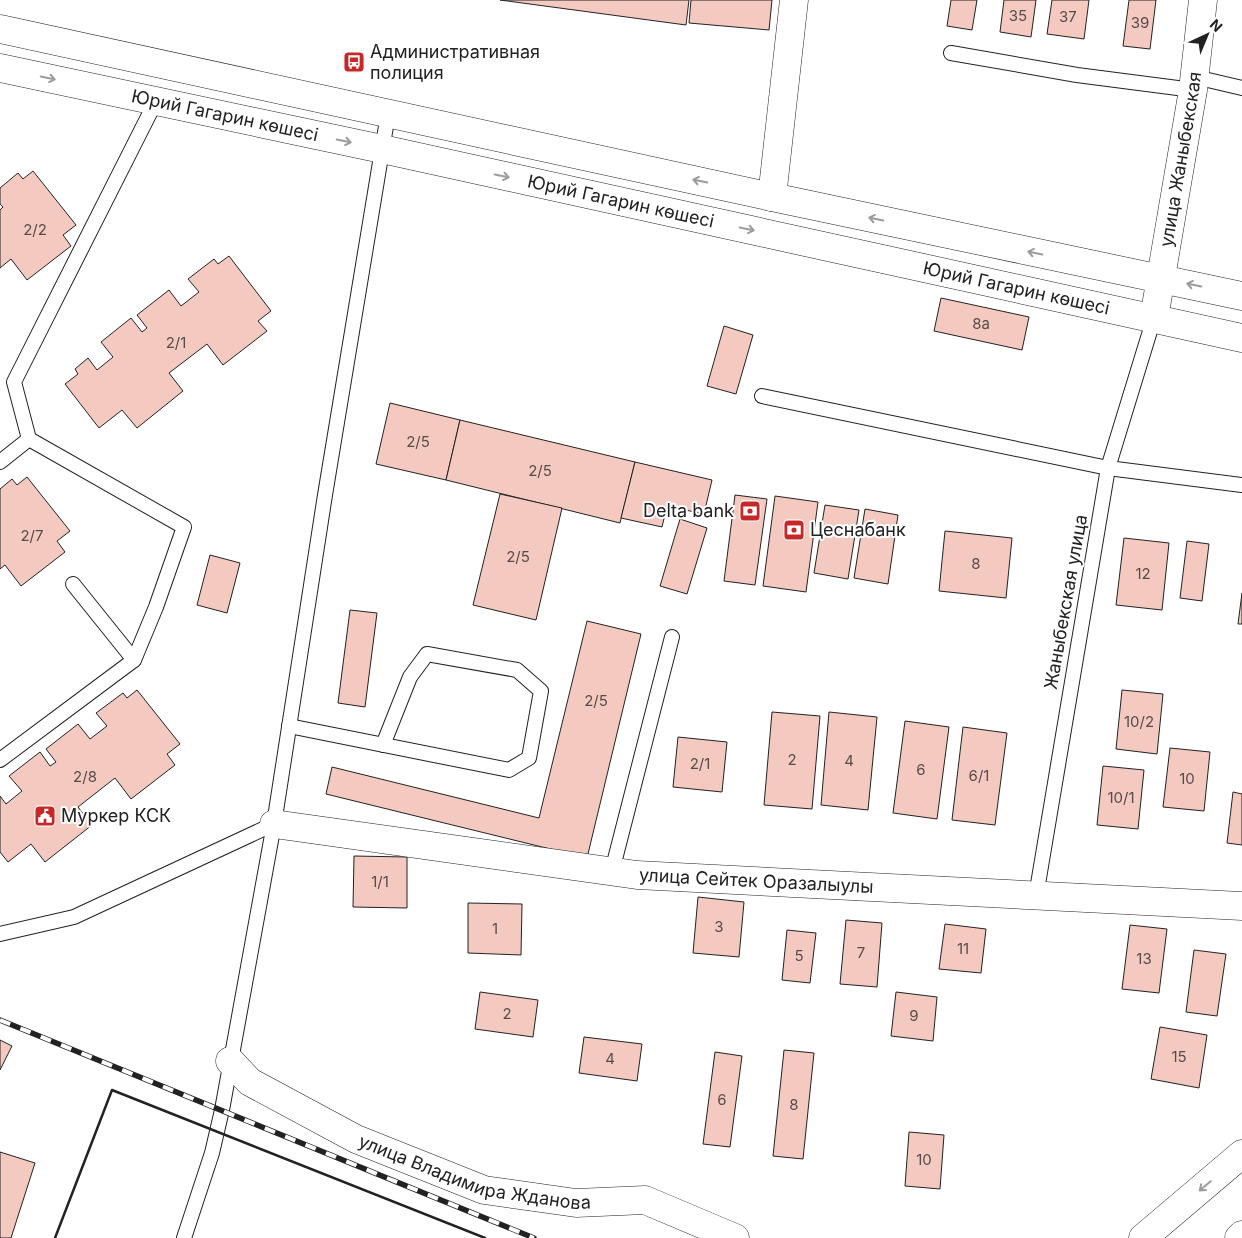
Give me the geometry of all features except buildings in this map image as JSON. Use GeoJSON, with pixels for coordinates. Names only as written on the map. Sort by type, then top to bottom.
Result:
{"type":"FeatureCollection","features":[{"type":"Feature","properties":{"kind":"main road"},"geometry":{"type":"LineString","coordinates":[[772,197],[794,0]]}},
{"type":"Feature","properties":{"kind":"main road","name":"улица Жаныбекская"},"geometry":{"type":"LineString","coordinates":[[1154,318],[1194,83],[1203,0]]}},
{"type":"Feature","properties":{"kind":"main road","name":"Юрий Гагарин көшесі"},"geometry":{"type":"LineString","coordinates":[[0,30],[772,197],[1242,296]]}},
{"type":"Feature","properties":{"kind":"main road","name":"Юрий Гагарин көшесі"},"geometry":{"type":"LineString","coordinates":[[0,68],[1242,338]]}},
{"type":"Feature","properties":{"kind":"main road","name":"улица Сейтек Оразалыулы"},"geometry":{"type":"LineString","coordinates":[[274,824],[637,875],[1242,906]]}},
{"type":"Feature","properties":{"kind":"main road","name":"улица Владимира Жданова"},"geometry":{"type":"LineString","coordinates":[[230,1062],[250,1082],[356,1139],[484,1190],[576,1203],[645,1200],[735,1238]]}},
{"type":"Feature","properties":{"kind":"main road"},"geometry":{"type":"LineString","coordinates":[[1143,1238],[1242,1154]]}},
{"type":"Feature","properties":{"kind":"main road"},"geometry":{"type":"LineString","coordinates":[[1238,1238],[1242,1235]]}},
{"type":"Feature","properties":{"kind":"lane"},"geometry":{"type":"LineString","coordinates":[[952,52],[1077,75],[1242,88]]}},
{"type":"Feature","properties":{"kind":"lane"},"geometry":{"type":"LineString","coordinates":[[0,760],[134,660],[184,527],[29,439],[14,382],[156,101]]}},
{"type":"Feature","properties":{"kind":"lane"},"geometry":{"type":"LineString","coordinates":[[184,1238],[212,1153],[274,824],[388,114]]}},
{"type":"Feature","properties":{"kind":"lane","name":"Жаныбекская улица"},"geometry":{"type":"LineString","coordinates":[[1036,896],[1108,468],[1154,318]]}},
{"type":"Feature","properties":{"kind":"lane"},"geometry":{"type":"LineString","coordinates":[[762,396],[1108,468],[1242,484]]}},
{"type":"Feature","properties":{"kind":"lane"},"geometry":{"type":"LineString","coordinates":[[0,462],[29,439]]}},
{"type":"Feature","properties":{"kind":"lane"},"geometry":{"type":"LineString","coordinates":[[73,584],[134,660]]}},
{"type":"Feature","properties":{"kind":"lane"},"geometry":{"type":"LineString","coordinates":[[612,871],[672,637]]}},
{"type":"Feature","properties":{"kind":"lane"},"geometry":{"type":"LineString","coordinates":[[289,726],[383,745],[510,770],[529,758],[541,691],[518,670],[427,654],[410,677],[383,745]]}},
{"type":"Feature","properties":{"kind":"lane"},"geometry":{"type":"LineString","coordinates":[[0,934],[74,917],[274,824]]}},
{"type":"Feature","properties":{"kind":"railway"},"geometry":{"type":"LineString","coordinates":[[0,1020],[534,1238]]}},
{"type":"Feature","properties":{"kind":"wall"},"geometry":{"type":"LineString","coordinates":[[55,1238],[112,1090],[485,1238]]}},
{"type":"Feature","properties":{"kind":"place","name":"Административная полиция"},"geometry":{"type":"Point","coordinates":[354,62]}},
{"type":"Feature","properties":{"kind":"place","name":"Delta bank"},"geometry":{"type":"Point","coordinates":[750,511]}},
{"type":"Feature","properties":{"kind":"place","name":"Цеснабанк"},"geometry":{"type":"Point","coordinates":[794,530]}},
{"type":"Feature","properties":{"kind":"place","name":"Муркер КСК"},"geometry":{"type":"Point","coordinates":[45,816]}}]}
